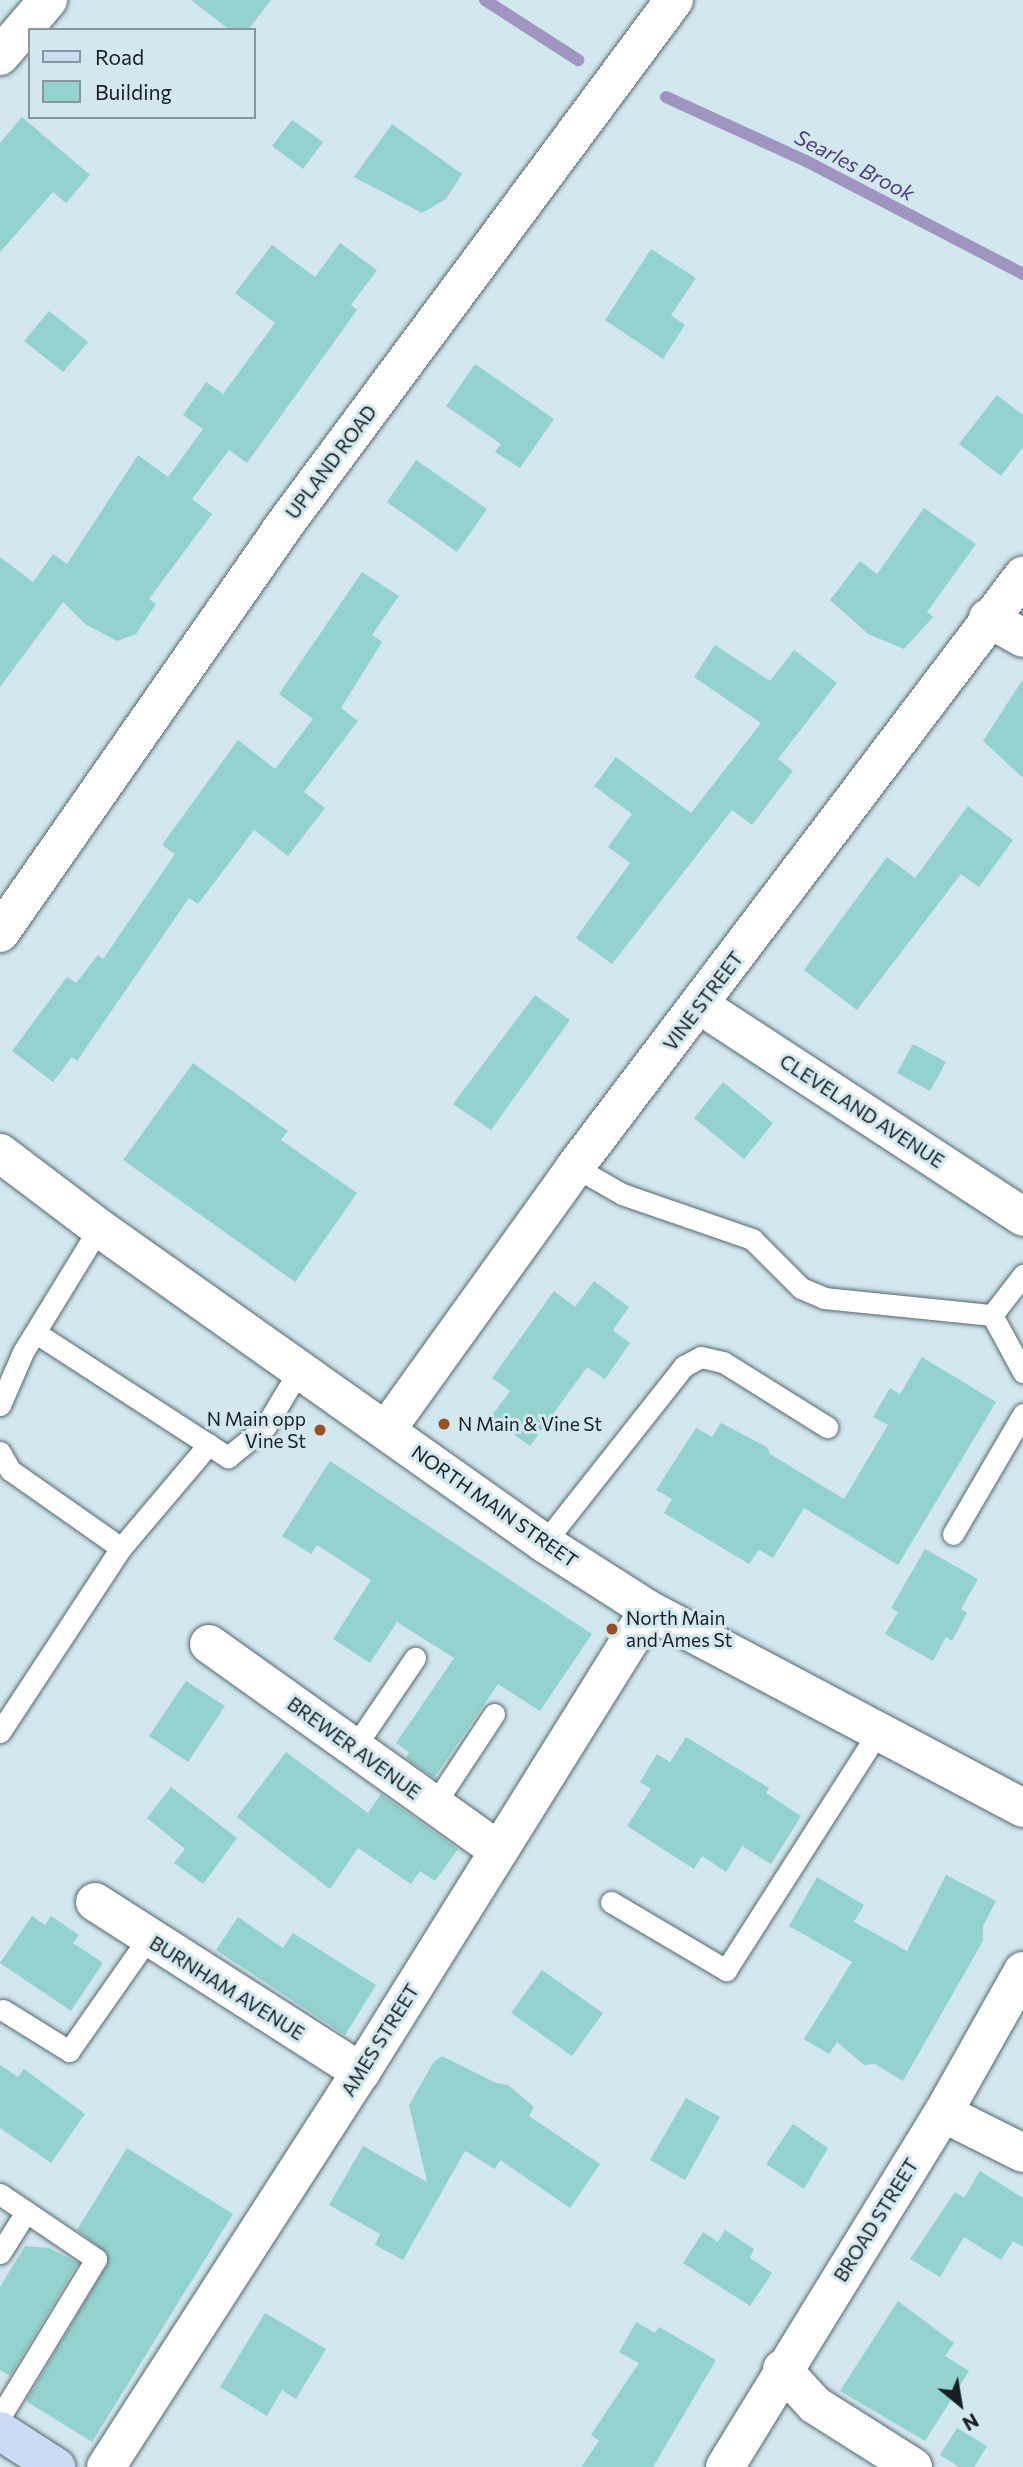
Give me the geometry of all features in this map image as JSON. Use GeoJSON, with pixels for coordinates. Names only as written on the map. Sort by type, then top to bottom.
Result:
{"type":"FeatureCollection","features":[{"type":"Feature","properties":{"kind":"main road"},"geometry":{"type":"LineString","coordinates":[[0,2431],[57,2467]]}},
{"type":"Feature","properties":{"kind":"street"},"geometry":{"type":"LineString","coordinates":[[0,56],[48,0]]}},
{"type":"Feature","properties":{"kind":"street","name":"UPLAND ROAD"},"geometry":{"type":"LineString","coordinates":[[0,933],[280,531],[674,0]]}},
{"type":"Feature","properties":{"kind":"street","name":"VINE STREET"},"geometry":{"type":"LineString","coordinates":[[387,1429],[575,1167],[701,1006],[1023,576]]}},
{"type":"Feature","properties":{"kind":"street"},"geometry":{"type":"LineString","coordinates":[[989,618],[1023,638]]}},
{"type":"Feature","properties":{"kind":"street","name":"CLEVELAND AVENUE"},"geometry":{"type":"LineString","coordinates":[[701,1006],[1023,1217]]}},
{"type":"Feature","properties":{"kind":"street","name":"NORTH MAIN STREET"},"geometry":{"type":"LineString","coordinates":[[0,1153],[99,1228],[387,1429],[544,1544],[649,1610],[1023,1808]]}},
{"type":"Feature","properties":{"kind":"street","name":"AMES STREET"},"geometry":{"type":"LineString","coordinates":[[106,2467],[361,2072],[649,1610]]}},
{"type":"Feature","properties":{"kind":"street","name":"BREWER AVENUE"},"geometry":{"type":"LineString","coordinates":[[209,1644],[499,1851]]}},
{"type":"Feature","properties":{"kind":"street","name":"BURNHAM AVENUE"},"geometry":{"type":"LineString","coordinates":[[95,1902],[361,2072]]}},
{"type":"Feature","properties":{"kind":"street","name":"BROAD STREET"},"geometry":{"type":"LineString","coordinates":[[725,2467],[782,2369],[943,2113],[1023,1971]]}},
{"type":"Feature","properties":{"kind":"street"},"geometry":{"type":"LineString","coordinates":[[943,2113],[1023,2153]]}},
{"type":"Feature","properties":{"kind":"street"},"geometry":{"type":"LineString","coordinates":[[782,2369],[815,2405],[914,2467]]}},
{"type":"Feature","properties":{"kind":"lane"},"geometry":{"type":"LineString","coordinates":[[575,1167],[622,1194],[752,1239],[801,1288],[824,1298],[992,1315]]}},
{"type":"Feature","properties":{"kind":"lane"},"geometry":{"type":"LineString","coordinates":[[0,1405],[36,1333],[99,1228]]}},
{"type":"Feature","properties":{"kind":"lane"},"geometry":{"type":"LineString","coordinates":[[992,1315],[1023,1275]]}},
{"type":"Feature","properties":{"kind":"lane"},"geometry":{"type":"LineString","coordinates":[[992,1315],[1023,1372]]}},
{"type":"Feature","properties":{"kind":"lane"},"geometry":{"type":"LineString","coordinates":[[36,1333],[228,1457],[265,1427],[300,1369]]}},
{"type":"Feature","properties":{"kind":"lane"},"geometry":{"type":"LineString","coordinates":[[544,1544],[684,1366],[701,1357],[723,1362],[827,1427]]}},
{"type":"Feature","properties":{"kind":"lane"},"geometry":{"type":"LineString","coordinates":[[953,1534],[1023,1414]]}},
{"type":"Feature","properties":{"kind":"lane"},"geometry":{"type":"LineString","coordinates":[[0,1732],[121,1548],[209,1444]]}},
{"type":"Feature","properties":{"kind":"lane"},"geometry":{"type":"LineString","coordinates":[[0,1452],[10,1470],[121,1548]]}},
{"type":"Feature","properties":{"kind":"lane"},"geometry":{"type":"LineString","coordinates":[[354,1748],[415,1658]]}},
{"type":"Feature","properties":{"kind":"lane"},"geometry":{"type":"LineString","coordinates":[[434,1805],[494,1714]]}},
{"type":"Feature","properties":{"kind":"lane"},"geometry":{"type":"LineString","coordinates":[[611,1902],[726,1970],[879,1731]]}},
{"type":"Feature","properties":{"kind":"lane"},"geometry":{"type":"LineString","coordinates":[[3,2010],[69,2052],[148,1938]]}},
{"type":"Feature","properties":{"kind":"lane"},"geometry":{"type":"LineString","coordinates":[[0,2194],[96,2259],[0,2417]]}},
{"type":"Feature","properties":{"kind":"lane"},"geometry":{"type":"LineString","coordinates":[[0,2253],[26,2212]]}},
{"type":"Feature","properties":{"kind":"building"},"geometry":{"type":"Polygon","coordinates":[[[191,0],[271,0],[250,28],[227,28],[191,0]]]}},
{"type":"Feature","properties":{"kind":"building"},"geometry":{"type":"Polygon","coordinates":[[[22,117],[90,175],[66,203],[53,192],[0,252],[0,143],[22,117]]]}},
{"type":"Feature","properties":{"kind":"building"},"geometry":{"type":"Polygon","coordinates":[[[292,120],[323,142],[303,169],[272,146],[292,120]]]}},
{"type":"Feature","properties":{"kind":"building"},"geometry":{"type":"Polygon","coordinates":[[[392,124],[462,174],[446,199],[422,213],[354,177],[392,124]]]}},
{"type":"Feature","properties":{"kind":"building"},"geometry":{"type":"Polygon","coordinates":[[[340,243],[377,270],[351,305],[357,310],[247,463],[229,450],[192,499],[212,514],[149,599],[156,604],[136,634],[117,641],[85,624],[63,602],[0,687],[0,557],[33,582],[53,554],[67,564],[138,455],[168,477],[203,429],[183,415],[206,382],[223,394],[275,323],[235,293],[272,245],[315,277],[340,243]]]}},
{"type":"Feature","properties":{"kind":"building"},"geometry":{"type":"Polygon","coordinates":[[[651,249],[696,278],[671,315],[685,325],[663,359],[605,320],[651,249]]]}},
{"type":"Feature","properties":{"kind":"building"},"geometry":{"type":"Polygon","coordinates":[[[49,311],[88,342],[63,372],[24,341],[49,311]]]}},
{"type":"Feature","properties":{"kind":"building"},"geometry":{"type":"Polygon","coordinates":[[[475,364],[554,419],[520,468],[495,452],[501,444],[446,406],[475,364]]]}},
{"type":"Feature","properties":{"kind":"building"},"geometry":{"type":"Polygon","coordinates":[[[997,395],[1023,415],[1023,447],[1001,476],[959,444],[997,395]]]}},
{"type":"Feature","properties":{"kind":"building"},"geometry":{"type":"Polygon","coordinates":[[[416,460],[487,509],[457,552],[387,502],[416,460]]]}},
{"type":"Feature","properties":{"kind":"building"},"geometry":{"type":"Polygon","coordinates":[[[924,508],[976,544],[927,612],[933,617],[904,649],[868,634],[830,600],[860,561],[877,574],[924,508]]]}},
{"type":"Feature","properties":{"kind":"building"},"geometry":{"type":"Polygon","coordinates":[[[362,572],[399,596],[372,635],[382,642],[341,708],[358,721],[304,792],[325,808],[288,856],[254,830],[198,904],[189,898],[77,1061],[72,1057],[53,1082],[12,1051],[67,977],[76,983],[98,955],[103,959],[175,854],[162,845],[238,740],[275,769],[313,719],[279,694],[362,572]]]}},
{"type":"Feature","properties":{"kind":"building"},"geometry":{"type":"Polygon","coordinates":[[[715,645],[770,681],[794,650],[837,683],[778,759],[793,771],[752,825],[732,810],[612,964],[576,938],[630,863],[608,847],[632,814],[594,786],[616,757],[691,813],[761,723],[694,677],[715,645]]]}},
{"type":"Feature","properties":{"kind":"building"},"geometry":{"type":"Polygon","coordinates":[[[1023,679],[1023,778],[983,741],[1023,679]]]}},
{"type":"Feature","properties":{"kind":"building"},"geometry":{"type":"Polygon","coordinates":[[[968,806],[1013,840],[979,887],[961,874],[857,1010],[804,970],[887,857],[915,878],[968,806]]]}},
{"type":"Feature","properties":{"kind":"building"},"geometry":{"type":"Polygon","coordinates":[[[535,995],[570,1020],[491,1130],[453,1104],[535,995]]]}},
{"type":"Feature","properties":{"kind":"building"},"geometry":{"type":"Polygon","coordinates":[[[913,1044],[946,1062],[930,1091],[897,1073],[913,1044]]]}},
{"type":"Feature","properties":{"kind":"building"},"geometry":{"type":"Polygon","coordinates":[[[193,1063],[288,1131],[281,1140],[357,1193],[295,1282],[123,1160],[193,1063]]]}},
{"type":"Feature","properties":{"kind":"building"},"geometry":{"type":"Polygon","coordinates":[[[723,1082],[773,1123],[744,1159],[694,1118],[723,1082]]]}},
{"type":"Feature","properties":{"kind":"building"},"geometry":{"type":"Polygon","coordinates":[[[594,1281],[629,1307],[613,1330],[630,1343],[605,1379],[587,1367],[530,1446],[490,1418],[510,1391],[492,1378],[554,1291],[575,1307],[594,1281]]]}},
{"type":"Feature","properties":{"kind":"building"},"geometry":{"type":"Polygon","coordinates":[[[922,1357],[996,1402],[898,1565],[804,1508],[773,1558],[759,1550],[749,1564],[664,1513],[672,1499],[656,1490],[696,1428],[712,1437],[721,1423],[767,1447],[770,1454],[844,1499],[888,1425],[873,1417],[890,1388],[900,1394],[922,1357]]]}},
{"type":"Feature","properties":{"kind":"building"},"geometry":{"type":"Polygon","coordinates":[[[330,1461],[592,1634],[540,1711],[498,1684],[434,1778],[406,1758],[409,1752],[396,1743],[454,1658],[397,1622],[370,1663],[333,1639],[371,1580],[317,1545],[311,1554],[282,1536],[330,1461]]]}},
{"type":"Feature","properties":{"kind":"building"},"geometry":{"type":"Polygon","coordinates":[[[925,1549],[978,1579],[961,1609],[967,1613],[952,1641],[946,1637],[933,1661],[885,1634],[898,1612],[891,1608],[925,1549]]]}},
{"type":"Feature","properties":{"kind":"building"},"geometry":{"type":"Polygon","coordinates":[[[186,1681],[225,1706],[188,1762],[149,1736],[186,1681]]]}},
{"type":"Feature","properties":{"kind":"building"},"geometry":{"type":"Polygon","coordinates":[[[686,1737],[769,1788],[766,1793],[801,1816],[771,1864],[742,1846],[726,1872],[702,1856],[694,1869],[627,1826],[651,1789],[640,1782],[657,1754],[670,1762],[686,1737]]]}},
{"type":"Feature","properties":{"kind":"building"},"geometry":{"type":"Polygon","coordinates":[[[286,1752],[368,1813],[381,1794],[458,1849],[435,1881],[420,1871],[411,1884],[358,1848],[330,1889],[237,1817],[286,1752]]]}},
{"type":"Feature","properties":{"kind":"building"},"geometry":{"type":"Polygon","coordinates":[[[171,1787],[237,1838],[203,1884],[174,1863],[185,1849],[147,1818],[171,1787]]]}},
{"type":"Feature","properties":{"kind":"building"},"geometry":{"type":"Polygon","coordinates":[[[946,1875],[996,1901],[983,1926],[983,1941],[903,2081],[875,2064],[864,2065],[837,2042],[829,2054],[804,2039],[852,1962],[789,1926],[817,1877],[864,1905],[854,1922],[907,1951],[946,1875]]]}},
{"type":"Feature","properties":{"kind":"building"},"geometry":{"type":"Polygon","coordinates":[[[32,1916],[45,1925],[51,1916],[79,1935],[73,1943],[103,1963],[71,2011],[0,1963],[32,1916]]]}},
{"type":"Feature","properties":{"kind":"building"},"geometry":{"type":"Polygon","coordinates":[[[238,1917],[283,1948],[293,1933],[376,1985],[345,2035],[216,1950],[238,1917]]]}},
{"type":"Feature","properties":{"kind":"building"},"geometry":{"type":"Polygon","coordinates":[[[542,1970],[603,2013],[572,2056],[511,2013],[542,1970]]]}},
{"type":"Feature","properties":{"kind":"building"},"geometry":{"type":"Polygon","coordinates":[[[442,2056],[496,2083],[508,2085],[534,2107],[529,2116],[600,2164],[570,2208],[500,2160],[495,2169],[465,2151],[403,2260],[375,2245],[380,2234],[329,2205],[363,2146],[427,2182],[409,2105],[433,2063],[442,2056]]]}},
{"type":"Feature","properties":{"kind":"building"},"geometry":{"type":"Polygon","coordinates":[[[0,2065],[18,2077],[24,2069],[85,2114],[51,2163],[0,2128],[0,2065]]]}},
{"type":"Feature","properties":{"kind":"building"},"geometry":{"type":"Polygon","coordinates":[[[686,2098],[720,2117],[685,2180],[650,2160],[686,2098]]]}},
{"type":"Feature","properties":{"kind":"building"},"geometry":{"type":"Polygon","coordinates":[[[793,2124],[828,2148],[804,2189],[766,2164],[793,2124]]]}},
{"type":"Feature","properties":{"kind":"building"},"geometry":{"type":"Polygon","coordinates":[[[127,2148],[233,2214],[92,2442],[26,2401],[107,2265],[107,2253],[77,2230],[127,2148]]]}},
{"type":"Feature","properties":{"kind":"building"},"geometry":{"type":"Polygon","coordinates":[[[980,2171],[1023,2198],[1023,2247],[1013,2241],[1001,2260],[964,2237],[940,2277],[910,2259],[955,2192],[964,2198],[980,2171]]]}},
{"type":"Feature","properties":{"kind":"building"},"geometry":{"type":"Polygon","coordinates":[[[725,2230],[754,2249],[750,2258],[772,2273],[750,2306],[683,2263],[703,2232],[718,2242],[725,2230]]]}},
{"type":"Feature","properties":{"kind":"building"},"geometry":{"type":"Polygon","coordinates":[[[25,2246],[49,2248],[78,2263],[10,2376],[0,2370],[0,2287],[25,2246]]]}},
{"type":"Feature","properties":{"kind":"building"},"geometry":{"type":"Polygon","coordinates":[[[898,2301],[954,2343],[945,2356],[969,2371],[925,2441],[840,2391],[898,2301]]]}},
{"type":"Feature","properties":{"kind":"building"},"geometry":{"type":"Polygon","coordinates":[[[265,2313],[326,2349],[296,2399],[282,2390],[267,2416],[220,2387],[265,2313]]]}},
{"type":"Feature","properties":{"kind":"building"},"geometry":{"type":"Polygon","coordinates":[[[636,2322],[655,2333],[659,2327],[716,2360],[653,2467],[581,2467],[599,2441],[591,2435],[639,2363],[619,2352],[636,2322]]]}},
{"type":"Feature","properties":{"kind":"building"},"geometry":{"type":"Polygon","coordinates":[[[957,2428],[987,2446],[974,2467],[959,2467],[940,2455],[957,2428]]]}},
{"type":"Feature","properties":{"kind":"waterway","name":"Searles Brook"},"geometry":{"type":"LineString","coordinates":[[485,0],[578,60]]}},
{"type":"Feature","properties":{"kind":"waterway","name":"Searles Brook"},"geometry":{"type":"LineString","coordinates":[[666,97],[806,161],[1023,274]]}},
{"type":"Feature","properties":{"kind":"place","name":"N Main & Vine St"},"geometry":{"type":"Point","coordinates":[444,1424]}},
{"type":"Feature","properties":{"kind":"place","name":"N Main opp Vine St"},"geometry":{"type":"Point","coordinates":[320,1430]}},
{"type":"Feature","properties":{"kind":"place","name":"North Main and Ames St"},"geometry":{"type":"Point","coordinates":[612,1629]}}]}
